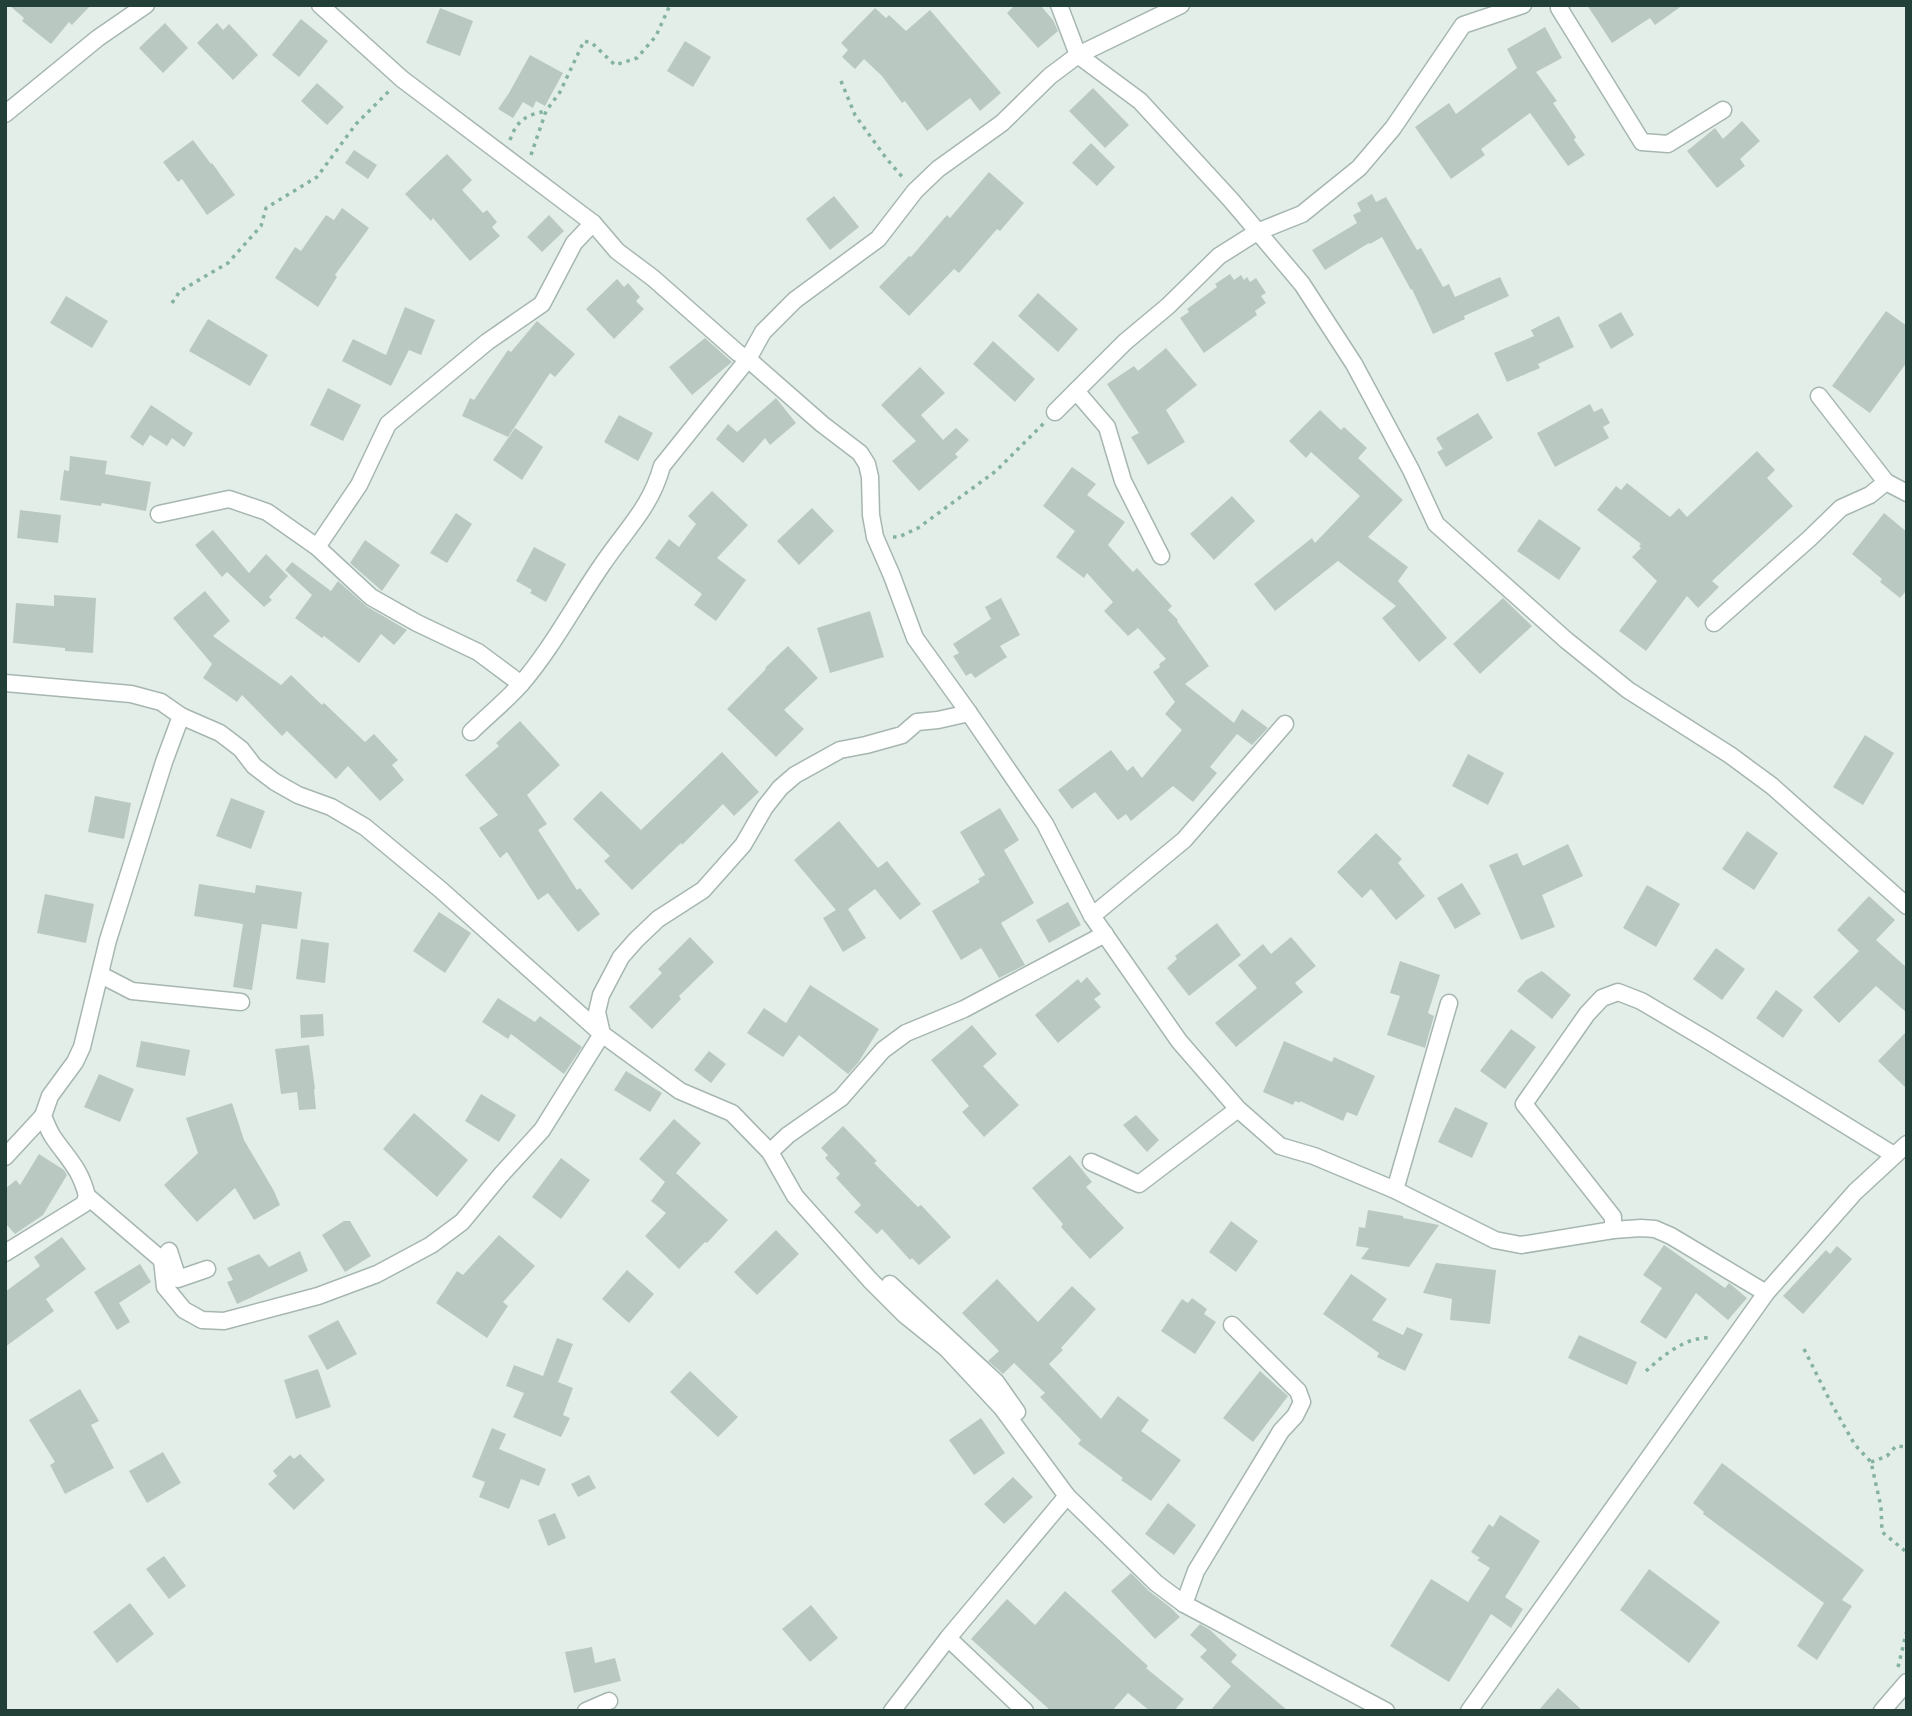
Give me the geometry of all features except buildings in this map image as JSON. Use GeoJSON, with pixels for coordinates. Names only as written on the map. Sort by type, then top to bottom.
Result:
{"type":"FeatureCollection","features":[{"type":"Feature","properties":{"kind":"street"},"geometry":{"type":"LineString","coordinates":[[5,114],[98,38],[146,5]]}},
{"type":"Feature","properties":{"kind":"street"},"geometry":{"type":"LineString","coordinates":[[320,5],[401,79],[593,223],[617,251],[653,278],[738,354],[748,359],[822,424],[860,453],[867,464],[870,477],[875,537],[915,638],[1045,824],[1092,916],[1178,1041],[1238,1110],[1280,1146],[1314,1156],[1395,1190],[1495,1240],[1521,1245],[1613,1230],[1655,1229],[1766,1293]]}},
{"type":"Feature","properties":{"kind":"street"},"geometry":{"type":"LineString","coordinates":[[1059,5],[1078,55],[1140,101],[1185,148],[1302,284],[1354,364],[1411,470],[1436,524],[1566,640],[1628,690],[1730,755],[1772,786],[1907,906]]}},
{"type":"Feature","properties":{"kind":"street"},"geometry":{"type":"LineString","coordinates":[[471,732],[521,684],[638,517],[657,485],[662,466],[748,359],[763,332],[795,300],[878,239],[915,191],[959,153],[1002,123],[1042,84],[1078,55],[1181,5]]}},
{"type":"Feature","properties":{"kind":"street"},"geometry":{"type":"LineString","coordinates":[[1055,412],[1125,342],[1168,306],[1219,256],[1257,232],[1301,214],[1359,167],[1393,128],[1463,25],[1523,5]]}},
{"type":"Feature","properties":{"kind":"street"},"geometry":{"type":"LineString","coordinates":[[1561,5],[1559,8],[1642,142],[1668,144],[1723,110]]}},
{"type":"Feature","properties":{"kind":"street"},"geometry":{"type":"LineString","coordinates":[[317,547],[359,485],[388,424],[487,342],[542,304],[574,243],[593,223]]}},
{"type":"Feature","properties":{"kind":"street"},"geometry":{"type":"LineString","coordinates":[[1076,391],[1107,427],[1123,481],[1161,556]]}},
{"type":"Feature","properties":{"kind":"street"},"geometry":{"type":"LineString","coordinates":[[1819,396],[1886,482],[1907,493]]}},
{"type":"Feature","properties":{"kind":"street"},"geometry":{"type":"LineString","coordinates":[[1714,622],[1809,539],[1840,508],[1870,495],[1886,482]]}},
{"type":"Feature","properties":{"kind":"street"},"geometry":{"type":"LineString","coordinates":[[159,514],[229,499],[267,512],[317,547],[371,597],[478,652],[521,684]]}},
{"type":"Feature","properties":{"kind":"street"},"geometry":{"type":"LineString","coordinates":[[5,683],[131,694],[161,702],[181,716],[220,733],[275,782],[298,795],[331,807],[365,827],[441,890],[602,1034],[680,1091],[732,1113],[770,1152],[795,1196],[870,1280],[905,1315],[946,1348],[1002,1408],[1070,1493],[1156,1583],[1184,1604],[1385,1711]]}},
{"type":"Feature","properties":{"kind":"street"},"geometry":{"type":"LineString","coordinates":[[87,1196],[162,1260],[165,1287],[184,1310],[202,1320],[224,1321],[318,1296],[377,1274],[430,1245],[462,1222],[500,1175],[542,1130],[602,1034],[597,1012],[601,995],[621,957],[659,919],[703,890],[743,845],[765,807],[780,788],[795,775],[840,750],[902,734],[917,722],[969,713]]}},
{"type":"Feature","properties":{"kind":"street"},"geometry":{"type":"LineString","coordinates":[[5,1157],[43,1116],[51,1096],[75,1062],[82,1047],[112,927],[181,716]]}},
{"type":"Feature","properties":{"kind":"street"},"geometry":{"type":"LineString","coordinates":[[1092,916],[1184,840],[1285,724]]}},
{"type":"Feature","properties":{"kind":"street"},"geometry":{"type":"LineString","coordinates":[[770,1152],[788,1135],[841,1098],[883,1051],[905,1034],[964,1009],[1105,934]]}},
{"type":"Feature","properties":{"kind":"street"},"geometry":{"type":"LineString","coordinates":[[101,975],[132,991],[241,1002]]}},
{"type":"Feature","properties":{"kind":"street"},"geometry":{"type":"LineString","coordinates":[[1613,1230],[1613,1217],[1524,1104],[1587,1014],[1602,998],[1618,992],[1641,1001],[1894,1155]]}},
{"type":"Feature","properties":{"kind":"street"},"geometry":{"type":"LineString","coordinates":[[1395,1190],[1449,1003]]}},
{"type":"Feature","properties":{"kind":"street"},"geometry":{"type":"LineString","coordinates":[[1091,1162],[1139,1184],[1238,1110]]}},
{"type":"Feature","properties":{"kind":"street"},"geometry":{"type":"LineString","coordinates":[[5,1253],[84,1204],[87,1196],[84,1182],[71,1158],[52,1135],[43,1116]]}},
{"type":"Feature","properties":{"kind":"street"},"geometry":{"type":"LineString","coordinates":[[1469,1711],[1766,1293],[1855,1192],[1907,1144]]}},
{"type":"Feature","properties":{"kind":"street"},"geometry":{"type":"LineString","coordinates":[[162,1260],[169,1251],[178,1279],[207,1269]]}},
{"type":"Feature","properties":{"kind":"street"},"geometry":{"type":"LineString","coordinates":[[890,1284],[996,1382],[1070,1493]]}},
{"type":"Feature","properties":{"kind":"street"},"geometry":{"type":"LineString","coordinates":[[1184,1604],[1196,1571],[1302,1402],[1298,1391],[1232,1325]]}},
{"type":"Feature","properties":{"kind":"street"},"geometry":{"type":"LineString","coordinates":[[892,1711],[948,1638],[1070,1493]]}},
{"type":"Feature","properties":{"kind":"street"},"geometry":{"type":"LineString","coordinates":[[948,1638],[1025,1711]]}},
{"type":"Feature","properties":{"kind":"street"},"geometry":{"type":"LineString","coordinates":[[1882,1711],[1905,1684]]}},
{"type":"Feature","properties":{"kind":"street"},"geometry":{"type":"LineString","coordinates":[[586,1711],[609,1701]]}},
{"type":"Feature","properties":{"kind":"path"},"geometry":{"type":"LineString","coordinates":[[527,173],[532,147],[546,111],[560,92],[584,41],[592,43],[615,65],[636,58],[656,36],[670,5]]}},
{"type":"Feature","properties":{"kind":"path"},"geometry":{"type":"LineString","coordinates":[[172,303],[180,291],[228,263],[261,226],[266,208],[317,177],[356,124],[401,79]]}},
{"type":"Feature","properties":{"kind":"path"},"geometry":{"type":"LineString","coordinates":[[841,81],[855,116],[915,191]]}},
{"type":"Feature","properties":{"kind":"path"},"geometry":{"type":"LineString","coordinates":[[504,157],[515,125],[530,114],[546,111]]}},
{"type":"Feature","properties":{"kind":"path"},"geometry":{"type":"LineString","coordinates":[[875,537],[899,537],[918,528],[996,471],[1055,412]]}},
{"type":"Feature","properties":{"kind":"path"},"geometry":{"type":"LineString","coordinates":[[1646,1371],[1671,1350],[1703,1337],[1732,1339]]}},
{"type":"Feature","properties":{"kind":"path"},"geometry":{"type":"LineString","coordinates":[[1804,1349],[1855,1445],[1871,1462],[1881,1507],[1882,1532],[1907,1555]]}},
{"type":"Feature","properties":{"kind":"path"},"geometry":{"type":"LineString","coordinates":[[1871,1462],[1887,1456],[1896,1446],[1907,1447]]}},
{"type":"Feature","properties":{"kind":"path"},"geometry":{"type":"LineString","coordinates":[[1905,1684],[1898,1665],[1907,1629]]}}]}
